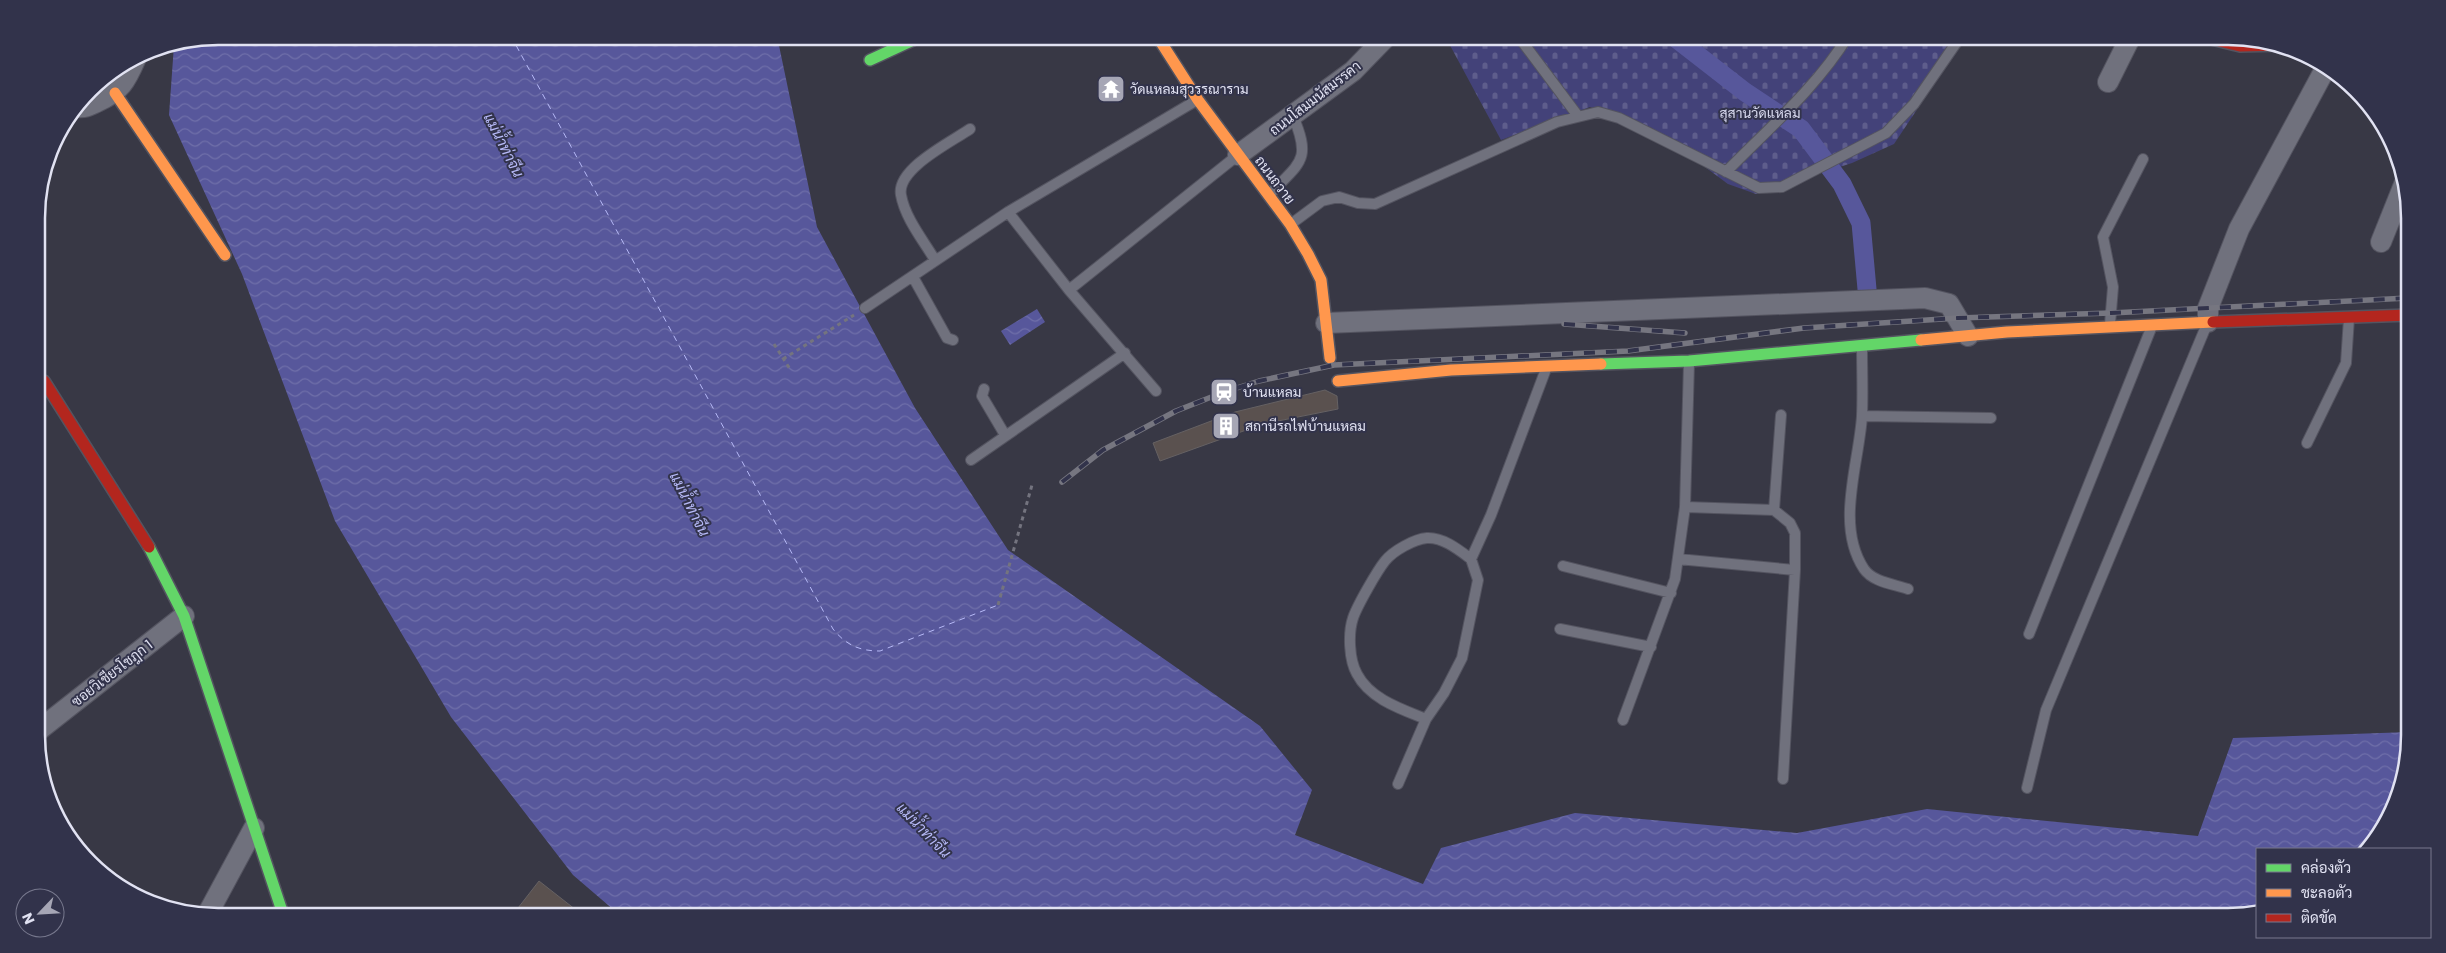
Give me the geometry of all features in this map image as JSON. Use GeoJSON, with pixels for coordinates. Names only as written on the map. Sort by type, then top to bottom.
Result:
{"type":"FeatureCollection","features":[{"type":"Feature","properties":{"kind":"street"},"geometry":{"type":"LineString","coordinates":[[870,60],[902,45]]}},
{"type":"Feature","properties":{"kind":"street","name":"ถนนถวาย"},"geometry":{"type":"LineString","coordinates":[[1163,45],[1198,100],[1268,197],[1290,224],[1321,280],[1330,358]]}},
{"type":"Feature","properties":{"kind":"street","name":"ถนนโสมมนัสมรรคา"},"geometry":{"type":"LineString","coordinates":[[1238,155],[1353,71],[1378,45]]}},
{"type":"Feature","properties":{"kind":"street"},"geometry":{"type":"LineString","coordinates":[[2108,82],[2126,45]]}},
{"type":"Feature","properties":{"kind":"street"},"geometry":{"type":"LineString","coordinates":[[2230,45],[2248,48],[2257,47]]}},
{"type":"Feature","properties":{"kind":"street"},"geometry":{"type":"LineString","coordinates":[[85,108],[115,93],[128,77],[132,68]]}},
{"type":"Feature","properties":{"kind":"street"},"geometry":{"type":"LineString","coordinates":[[2208,322],[2208,308],[2239,229],[2323,73]]}},
{"type":"Feature","properties":{"kind":"street"},"geometry":{"type":"LineString","coordinates":[[115,93],[225,255]]}},
{"type":"Feature","properties":{"kind":"street"},"geometry":{"type":"LineString","coordinates":[[2381,242],[2400,195]]}},
{"type":"Feature","properties":{"kind":"street"},"geometry":{"type":"LineString","coordinates":[[1326,323],[1926,298],[1949,304],[1968,336]]}},
{"type":"Feature","properties":{"kind":"street"},"geometry":{"type":"LineString","coordinates":[[1338,381],[1451,370],[1547,368],[1690,361],[1968,336],[2109,326],[2401,315]]}},
{"type":"Feature","properties":{"kind":"street"},"geometry":{"type":"LineString","coordinates":[[45,383],[142,534],[184,616],[281,908]]}},
{"type":"Feature","properties":{"kind":"street","name":"ซอยวิเชียรโชฎก 1"},"geometry":{"type":"LineString","coordinates":[[45,726],[184,616]]}},
{"type":"Feature","properties":{"kind":"street"},"geometry":{"type":"LineString","coordinates":[[211,908],[254,828]]}},
{"type":"Feature","properties":{"kind":"lane"},"geometry":{"type":"LineString","coordinates":[[1525,45],[1578,116]]}},
{"type":"Feature","properties":{"kind":"lane"},"geometry":{"type":"LineString","coordinates":[[1726,172],[1793,104],[1841,45]]}},
{"type":"Feature","properties":{"kind":"lane"},"geometry":{"type":"LineString","coordinates":[[1290,224],[1322,201],[1339,197],[1358,203],[1375,204],[1557,122],[1598,112],[1619,118],[1759,188],[1782,187],[1886,133],[1914,104],[1955,45]]}},
{"type":"Feature","properties":{"kind":"lane"},"geometry":{"type":"LineString","coordinates":[[865,308],[1008,212],[1198,100]]}},
{"type":"Feature","properties":{"kind":"lane"},"geometry":{"type":"LineString","coordinates":[[1268,197],[1298,164],[1304,151],[1302,138],[1293,116]]}},
{"type":"Feature","properties":{"kind":"lane"},"geometry":{"type":"LineString","coordinates":[[935,260],[906,211],[900,193],[904,178],[918,163],[970,129]]}},
{"type":"Feature","properties":{"kind":"lane"},"geometry":{"type":"LineString","coordinates":[[1069,290],[1238,155]]}},
{"type":"Feature","properties":{"kind":"lane"},"geometry":{"type":"LineString","coordinates":[[2109,326],[2113,287],[2103,237],[2144,159]]}},
{"type":"Feature","properties":{"kind":"lane"},"geometry":{"type":"LineString","coordinates":[[1008,212],[1069,290],[1156,391]]}},
{"type":"Feature","properties":{"kind":"lane"},"geometry":{"type":"LineString","coordinates":[[913,277],[947,338],[953,340]]}},
{"type":"Feature","properties":{"kind":"lane"},"geometry":{"type":"LineString","coordinates":[[2308,442],[2346,363],[2349,318]]}},
{"type":"Feature","properties":{"kind":"lane"},"geometry":{"type":"LineString","coordinates":[[2027,788],[2046,710],[2208,322]]}},
{"type":"Feature","properties":{"kind":"lane"},"geometry":{"type":"LineString","coordinates":[[2029,634],[2152,325]]}},
{"type":"Feature","properties":{"kind":"lane"},"geometry":{"type":"LineString","coordinates":[[1862,346],[1862,416],[1850,512],[1856,550],[1864,570],[1875,579],[1908,588]]}},
{"type":"Feature","properties":{"kind":"lane"},"geometry":{"type":"LineString","coordinates":[[971,460],[1125,353]]}},
{"type":"Feature","properties":{"kind":"lane"},"geometry":{"type":"LineString","coordinates":[[1623,720],[1670,593],[1678,559],[1685,507],[1690,361]]}},
{"type":"Feature","properties":{"kind":"lane"},"geometry":{"type":"LineString","coordinates":[[1398,784],[1426,719],[1444,693],[1462,658],[1478,580],[1472,558],[1491,515],[1547,368]]}},
{"type":"Feature","properties":{"kind":"lane"},"geometry":{"type":"LineString","coordinates":[[984,389],[982,396],[1005,435]]}},
{"type":"Feature","properties":{"kind":"lane"},"geometry":{"type":"LineString","coordinates":[[1774,510],[1781,415]]}},
{"type":"Feature","properties":{"kind":"lane"},"geometry":{"type":"LineString","coordinates":[[1862,416],[1991,418]]}},
{"type":"Feature","properties":{"kind":"lane"},"geometry":{"type":"LineString","coordinates":[[1685,507],[1774,510],[1790,523],[1794,533],[1795,570],[1783,779]]}},
{"type":"Feature","properties":{"kind":"lane"},"geometry":{"type":"LineString","coordinates":[[1426,719],[1392,706],[1376,695],[1357,674],[1350,647],[1353,618],[1385,560],[1407,544],[1428,538],[1447,543],[1472,558]]}},
{"type":"Feature","properties":{"kind":"lane"},"geometry":{"type":"LineString","coordinates":[[1678,559],[1795,570]]}},
{"type":"Feature","properties":{"kind":"lane"},"geometry":{"type":"LineString","coordinates":[[1563,566],[1670,593]]}},
{"type":"Feature","properties":{"kind":"lane"},"geometry":{"type":"LineString","coordinates":[[1560,629],[1651,646]]}},
{"type":"Feature","properties":{"kind":"path"},"geometry":{"type":"LineString","coordinates":[[782,359],[865,308]]}},
{"type":"Feature","properties":{"kind":"path"},"geometry":{"type":"LineString","coordinates":[[774,344],[790,370]]}},
{"type":"Feature","properties":{"kind":"path"},"geometry":{"type":"LineString","coordinates":[[998,605],[1032,485]]}},
{"type":"Feature","properties":{"kind":"green space","name":"สุสานวัดแหลม"},"geometry":{"type":"Polygon","coordinates":[[[1450,45],[1960,45],[1894,144],[1852,163],[1756,194],[1728,184],[1652,128],[1590,107],[1501,140],[1450,45]]]}},
{"type":"Feature","properties":{"kind":"water","name":"แม่น้ำท่าจีน"},"geometry":{"type":"Polygon","coordinates":[[[779,45],[817,227],[915,408],[1008,550],[1260,726],[1312,790],[1295,835],[1423,884],[1441,848],[1575,813],[1797,833],[1927,809],[2198,836],[2233,738],[2401,732],[2398,769],[2392,791],[2378,822],[2358,848],[2256,848],[2256,906],[2240,908],[612,908],[573,875],[451,717],[335,521],[242,274],[169,115],[174,51],[195,46],[779,45]]]}},
{"type":"Feature","properties":{"kind":"water"},"geometry":{"type":"Polygon","coordinates":[[[1037,309],[1045,322],[1010,345],[1001,331],[1037,309]]]}},
{"type":"Feature","properties":{"kind":"building","name":"สถานีรถไฟบ้านแหลม"},"geometry":{"type":"Polygon","coordinates":[[[1325,390],[1337,396],[1338,409],[1263,424],[1160,461],[1153,443],[1235,412],[1325,390]]]}},
{"type":"Feature","properties":{"kind":"building"},"geometry":{"type":"Polygon","coordinates":[[[539,881],[574,908],[518,908],[539,881]]]}},
{"type":"Feature","properties":{"kind":"waterway"},"geometry":{"type":"LineString","coordinates":[[1685,45],[1745,92],[1801,129],[1842,184],[1861,223],[1867,289]]}},
{"type":"Feature","properties":{"kind":"ferry route"},"geometry":{"type":"LineString","coordinates":[[516,45],[833,629],[854,646],[866,650],[880,651],[998,605]]}},
{"type":"Feature","properties":{"kind":"railway"},"geometry":{"type":"LineString","coordinates":[[1062,482],[1103,450],[1176,411],[1224,392],[1259,381],[1334,365],[1628,351],[1804,328],[1958,318],[2111,313],[2401,298]]}},
{"type":"Feature","properties":{"kind":"railway"},"geometry":{"type":"LineString","coordinates":[[1564,324],[1685,333]]}},
{"type":"Feature","properties":{"kind":"traffic: fast"},"geometry":{"type":"LineString","coordinates":[[870,60],[902,45]]}},
{"type":"Feature","properties":{"kind":"traffic: fast"},"geometry":{"type":"LineString","coordinates":[[1601,364],[1689,361],[1921,340]]}},
{"type":"Feature","properties":{"kind":"traffic: fast"},"geometry":{"type":"LineString","coordinates":[[149,547],[184,616],[281,908]]}},
{"type":"Feature","properties":{"kind":"traffic: slow"},"geometry":{"type":"LineString","coordinates":[[1163,45],[1198,100],[1290,224],[1308,254],[1321,280],[1330,358]]}},
{"type":"Feature","properties":{"kind":"traffic: slow"},"geometry":{"type":"LineString","coordinates":[[115,93],[225,255]]}},
{"type":"Feature","properties":{"kind":"traffic: slow"},"geometry":{"type":"LineString","coordinates":[[1921,340],[2007,332],[2213,322]]}},
{"type":"Feature","properties":{"kind":"traffic: slow"},"geometry":{"type":"LineString","coordinates":[[1338,381],[1451,370],[1601,364]]}},
{"type":"Feature","properties":{"kind":"traffic: jam"},"geometry":{"type":"LineString","coordinates":[[2238,45],[2247,46]]}},
{"type":"Feature","properties":{"kind":"traffic: jam"},"geometry":{"type":"LineString","coordinates":[[2213,322],[2401,315]]}},
{"type":"Feature","properties":{"kind":"traffic: jam"},"geometry":{"type":"LineString","coordinates":[[45,383],[149,547]]}},
{"type":"Feature","properties":{"kind":"place","name":"วัดแหลมสุวรรณาราม"},"geometry":{"type":"Point","coordinates":[1111,89]}},
{"type":"Feature","properties":{"kind":"place","name":"บ้านแหลม"},"geometry":{"type":"Point","coordinates":[1224,392]}},
{"type":"Feature","properties":{"kind":"place","name":"สถานีรถไฟบ้านแหลม"},"geometry":{"type":"Point","coordinates":[1226,426]}}]}
